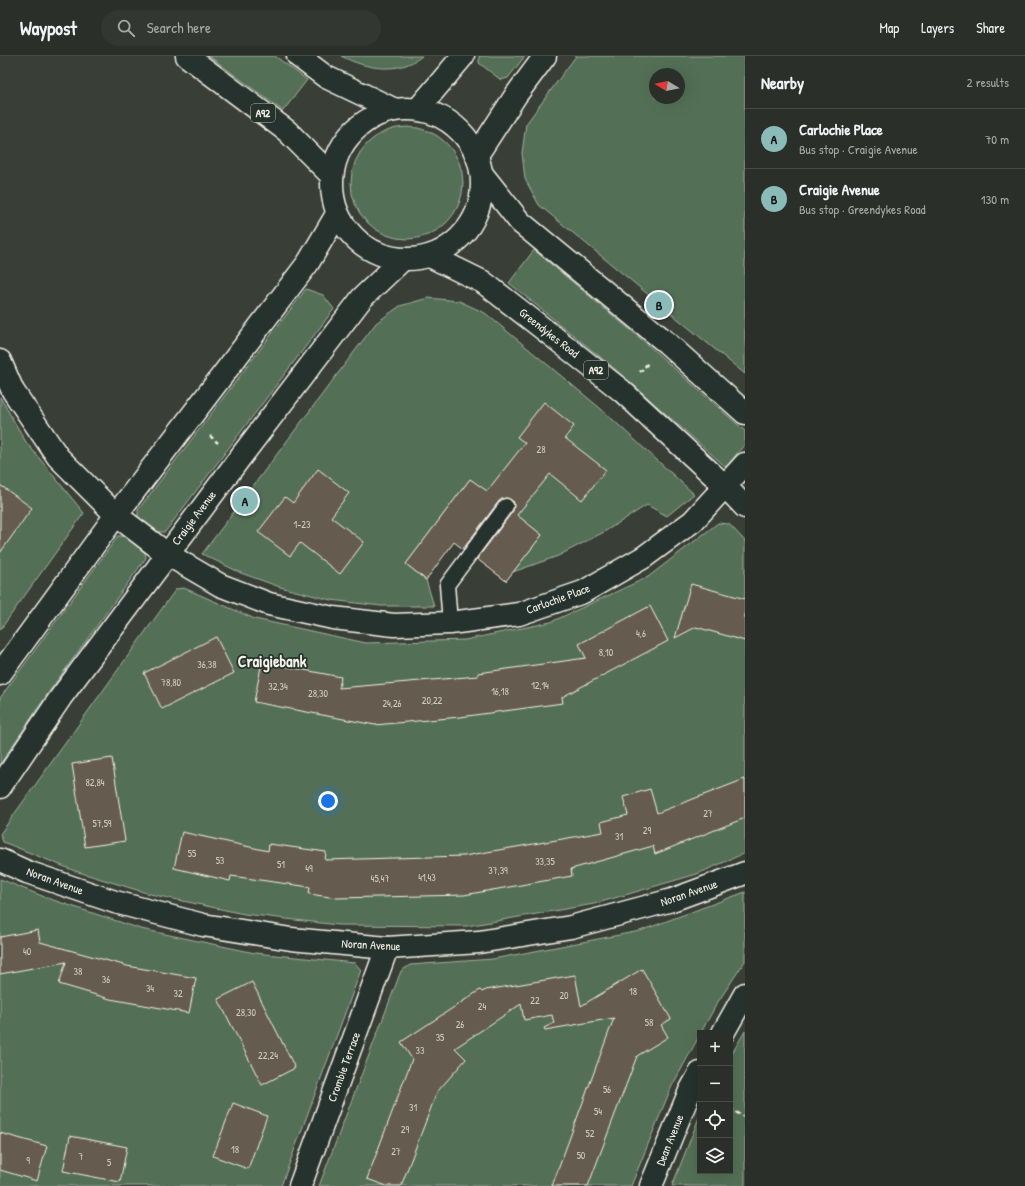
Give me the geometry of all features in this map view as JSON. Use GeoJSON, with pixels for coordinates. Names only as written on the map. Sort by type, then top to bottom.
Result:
{"type":"FeatureCollection","features":[{"type":"Feature","properties":{"kind":"main road","name":"A92"},"geometry":{"type":"LineString","coordinates":[[188,56],[287,131],[332,176]]}},
{"type":"Feature","properties":{"kind":"main road"},"geometry":{"type":"LineString","coordinates":[[298,56],[326,77],[394,109]]}},
{"type":"Feature","properties":{"kind":"main road"},"geometry":{"type":"LineString","coordinates":[[418,109],[463,56]]}},
{"type":"Feature","properties":{"kind":"main road"},"geometry":{"type":"LineString","coordinates":[[545,56],[516,95],[479,165],[482,195],[476,215],[465,233],[449,247],[430,256],[402,260],[381,256],[363,246],[348,232],[337,214],[332,195],[332,176],[338,153],[352,132],[370,117],[394,109],[418,109],[443,117],[463,133],[479,165],[520,222],[667,343],[745,413]]}},
{"type":"Feature","properties":{"kind":"main road"},"geometry":{"type":"LineString","coordinates":[[0,674],[116,515],[308,263],[337,214]]}},
{"type":"Feature","properties":{"kind":"main road","name":"Greendykes Road"},"geometry":{"type":"LineString","coordinates":[[430,256],[483,282],[622,391],[726,487],[745,507]]}},
{"type":"Feature","properties":{"kind":"main road","name":"Craigie Avenue"},"geometry":{"type":"LineString","coordinates":[[0,787],[61,697],[239,459],[362,298],[402,260]]}},
{"type":"Feature","properties":{"kind":"main road","name":"Carlochie Place"},"geometry":{"type":"LineString","coordinates":[[0,361],[13,392],[58,457],[116,515],[167,554],[220,585],[269,604],[333,618],[394,625],[450,623],[519,614],[583,592],[644,557],[693,521],[726,487],[745,464]]}},
{"type":"Feature","properties":{"kind":"main road","name":"Noran Avenue"},"geometry":{"type":"LineString","coordinates":[[0,860],[26,872],[115,902],[203,925],[291,939],[387,948],[479,942],[571,928],[672,900],[745,873]]}},
{"type":"Feature","properties":{"kind":"main road","name":"Crombie Terrace"},"geometry":{"type":"LineString","coordinates":[[300,1186],[387,948]]}},
{"type":"Feature","properties":{"kind":"main road"},"geometry":{"type":"LineString","coordinates":[[725,1030],[745,994]]}},
{"type":"Feature","properties":{"kind":"main road","name":"Dean Avenue"},"geometry":{"type":"LineString","coordinates":[[651,1186],[690,1091],[697,1078]]}},
{"type":"Feature","properties":{"kind":"lane"},"geometry":{"type":"LineString","coordinates":[[450,623],[447,585],[506,506]]}},
{"type":"Feature","properties":{"kind":"path"},"geometry":{"type":"LineString","coordinates":[[622,391],[667,343]]}},
{"type":"Feature","properties":{"kind":"path"},"geometry":{"type":"LineString","coordinates":[[189,419],[239,459]]}},
{"type":"Feature","properties":{"kind":"path"},"geometry":{"type":"LineString","coordinates":[[733,1111],[745,1117]]}},
{"type":"Feature","properties":{"kind":"green space"},"geometry":{"type":"Polygon","coordinates":[[[209,56],[275,56],[307,80],[283,111],[209,56]]]}},
{"type":"Feature","properties":{"kind":"green space"},"geometry":{"type":"Polygon","coordinates":[[[341,56],[422,56],[403,66],[382,68],[361,64],[341,56]]]}},
{"type":"Feature","properties":{"kind":"green space"},"geometry":{"type":"Polygon","coordinates":[[[479,56],[525,56],[508,78],[501,80],[479,63],[479,56]]]}},
{"type":"Feature","properties":{"kind":"green space"},"geometry":{"type":"Polygon","coordinates":[[[576,56],[745,56],[745,374],[539,205],[525,179],[522,153],[526,124],[576,56]]]}},
{"type":"Feature","properties":{"kind":"green space"},"geometry":{"type":"Polygon","coordinates":[[[407,127],[428,131],[447,143],[459,162],[463,183],[459,204],[447,223],[428,235],[407,239],[386,235],[367,223],[355,204],[351,183],[355,162],[367,143],[386,131],[407,127]]]}},
{"type":"Feature","properties":{"kind":"green space"},"geometry":{"type":"Polygon","coordinates":[[[534,250],[640,338],[745,431],[745,444],[726,467],[615,369],[509,283],[534,250]]]}},
{"type":"Feature","properties":{"kind":"green space"},"geometry":{"type":"Polygon","coordinates":[[[306,289],[323,295],[334,309],[165,532],[159,532],[138,517],[138,510],[306,289]]]}},
{"type":"Feature","properties":{"kind":"green space"},"geometry":{"type":"Polygon","coordinates":[[[428,298],[459,301],[485,313],[600,408],[694,494],[667,516],[647,505],[604,532],[558,556],[513,572],[542,535],[470,479],[406,564],[426,580],[434,606],[381,606],[331,600],[280,587],[241,573],[202,554],[236,509],[242,513],[256,494],[250,490],[376,323],[400,306],[428,298]]]}},
{"type":"Feature","properties":{"kind":"green space"},"geometry":{"type":"Polygon","coordinates":[[[0,397],[26,442],[84,513],[0,630],[0,397]]]}},
{"type":"Feature","properties":{"kind":"green space"},"geometry":{"type":"Polygon","coordinates":[[[718,523],[729,524],[745,541],[745,853],[697,874],[594,904],[467,926],[338,925],[244,914],[150,894],[75,871],[3,842],[0,834],[176,589],[184,588],[255,619],[366,643],[465,640],[551,622],[648,577],[718,523]]]}},
{"type":"Feature","properties":{"kind":"green space"},"geometry":{"type":"Polygon","coordinates":[[[118,536],[125,536],[145,553],[146,558],[51,689],[0,764],[0,698],[118,536]]]}},
{"type":"Feature","properties":{"kind":"green space"},"geometry":{"type":"Polygon","coordinates":[[[0,879],[47,898],[141,929],[255,953],[355,963],[361,970],[281,1186],[0,1186],[0,879]]]}},
{"type":"Feature","properties":{"kind":"green space"},"geometry":{"type":"Polygon","coordinates":[[[745,892],[745,961],[716,1005],[702,1030],[697,1030],[697,1040],[671,1088],[631,1186],[319,1186],[401,971],[410,965],[493,959],[640,931],[745,892]]]}},
{"type":"Feature","properties":{"kind":"green space"},"geometry":{"type":"Polygon","coordinates":[[[745,1031],[745,1186],[672,1186],[697,1123],[697,1174],[733,1174],[733,1052],[745,1031]]]}},
{"type":"Feature","properties":{"kind":"building"},"geometry":{"type":"Polygon","coordinates":[[[544,402],[574,426],[565,438],[606,470],[582,500],[550,474],[517,515],[542,535],[506,581],[477,559],[513,511],[514,502],[507,498],[499,501],[463,549],[454,542],[426,580],[406,564],[470,479],[487,491],[525,443],[517,437],[544,402]]]}},
{"type":"Feature","properties":{"kind":"building"},"geometry":{"type":"Polygon","coordinates":[[[318,469],[349,493],[331,517],[364,542],[340,574],[300,543],[290,556],[258,532],[285,497],[293,503],[318,469]]]}},
{"type":"Feature","properties":{"kind":"building"},"geometry":{"type":"Polygon","coordinates":[[[0,485],[32,508],[0,553],[0,485]]]}},
{"type":"Feature","properties":{"kind":"building"},"geometry":{"type":"Polygon","coordinates":[[[691,584],[745,599],[745,641],[696,627],[675,638],[691,584]]]}},
{"type":"Feature","properties":{"kind":"building"},"geometry":{"type":"Polygon","coordinates":[[[650,606],[668,641],[562,697],[563,703],[460,717],[375,725],[254,702],[262,662],[341,677],[339,688],[478,676],[478,673],[586,658],[579,644],[650,606]]]}},
{"type":"Feature","properties":{"kind":"building"},"geometry":{"type":"Polygon","coordinates":[[[216,637],[234,673],[162,709],[144,673],[216,637]]]}},
{"type":"Feature","properties":{"kind":"building"},"geometry":{"type":"Polygon","coordinates":[[[112,758],[125,841],[85,847],[72,764],[112,758]]]}},
{"type":"Feature","properties":{"kind":"building"},"geometry":{"type":"Polygon","coordinates":[[[745,779],[745,818],[655,854],[653,846],[571,869],[572,876],[464,895],[337,898],[309,894],[310,887],[231,876],[230,881],[174,868],[182,832],[268,851],[269,844],[326,852],[325,860],[464,856],[603,832],[601,822],[628,815],[623,797],[650,789],[657,813],[745,779]]]}},
{"type":"Feature","properties":{"kind":"building"},"geometry":{"type":"Polygon","coordinates":[[[38,930],[40,942],[127,966],[196,978],[189,1013],[110,999],[59,984],[66,962],[0,974],[0,937],[38,930]]]}},
{"type":"Feature","properties":{"kind":"building"},"geometry":{"type":"Polygon","coordinates":[[[642,969],[671,1019],[661,1025],[668,1037],[637,1056],[588,1186],[552,1186],[614,1018],[545,1030],[544,1028],[554,1023],[552,1015],[524,1020],[521,1004],[455,1048],[466,1059],[437,1092],[401,1186],[387,1186],[367,1179],[412,1059],[401,1042],[480,990],[482,992],[486,990],[575,975],[581,1006],[642,969]]]}},
{"type":"Feature","properties":{"kind":"building"},"geometry":{"type":"Polygon","coordinates":[[[252,982],[295,1068],[262,1085],[218,999],[252,982]]]}},
{"type":"Feature","properties":{"kind":"building"},"geometry":{"type":"Polygon","coordinates":[[[233,1103],[267,1116],[248,1169],[213,1156],[233,1103]]]}},
{"type":"Feature","properties":{"kind":"building"},"geometry":{"type":"Polygon","coordinates":[[[0,1133],[47,1146],[37,1181],[0,1170],[0,1133]]]}},
{"type":"Feature","properties":{"kind":"building"},"geometry":{"type":"Polygon","coordinates":[[[70,1136],[127,1147],[120,1182],[63,1171],[70,1136]]]}},
{"type":"Feature","properties":{"kind":"place","name":"Craigie Avenue"},"geometry":{"type":"Point","coordinates":[659,305]}},
{"type":"Feature","properties":{"kind":"place","name":"Carlochie Place"},"geometry":{"type":"Point","coordinates":[245,501]}},
{"type":"Feature","properties":{"kind":"district","name":"Craigiebank"},"geometry":{"type":"Point","coordinates":[272,661]}}]}
